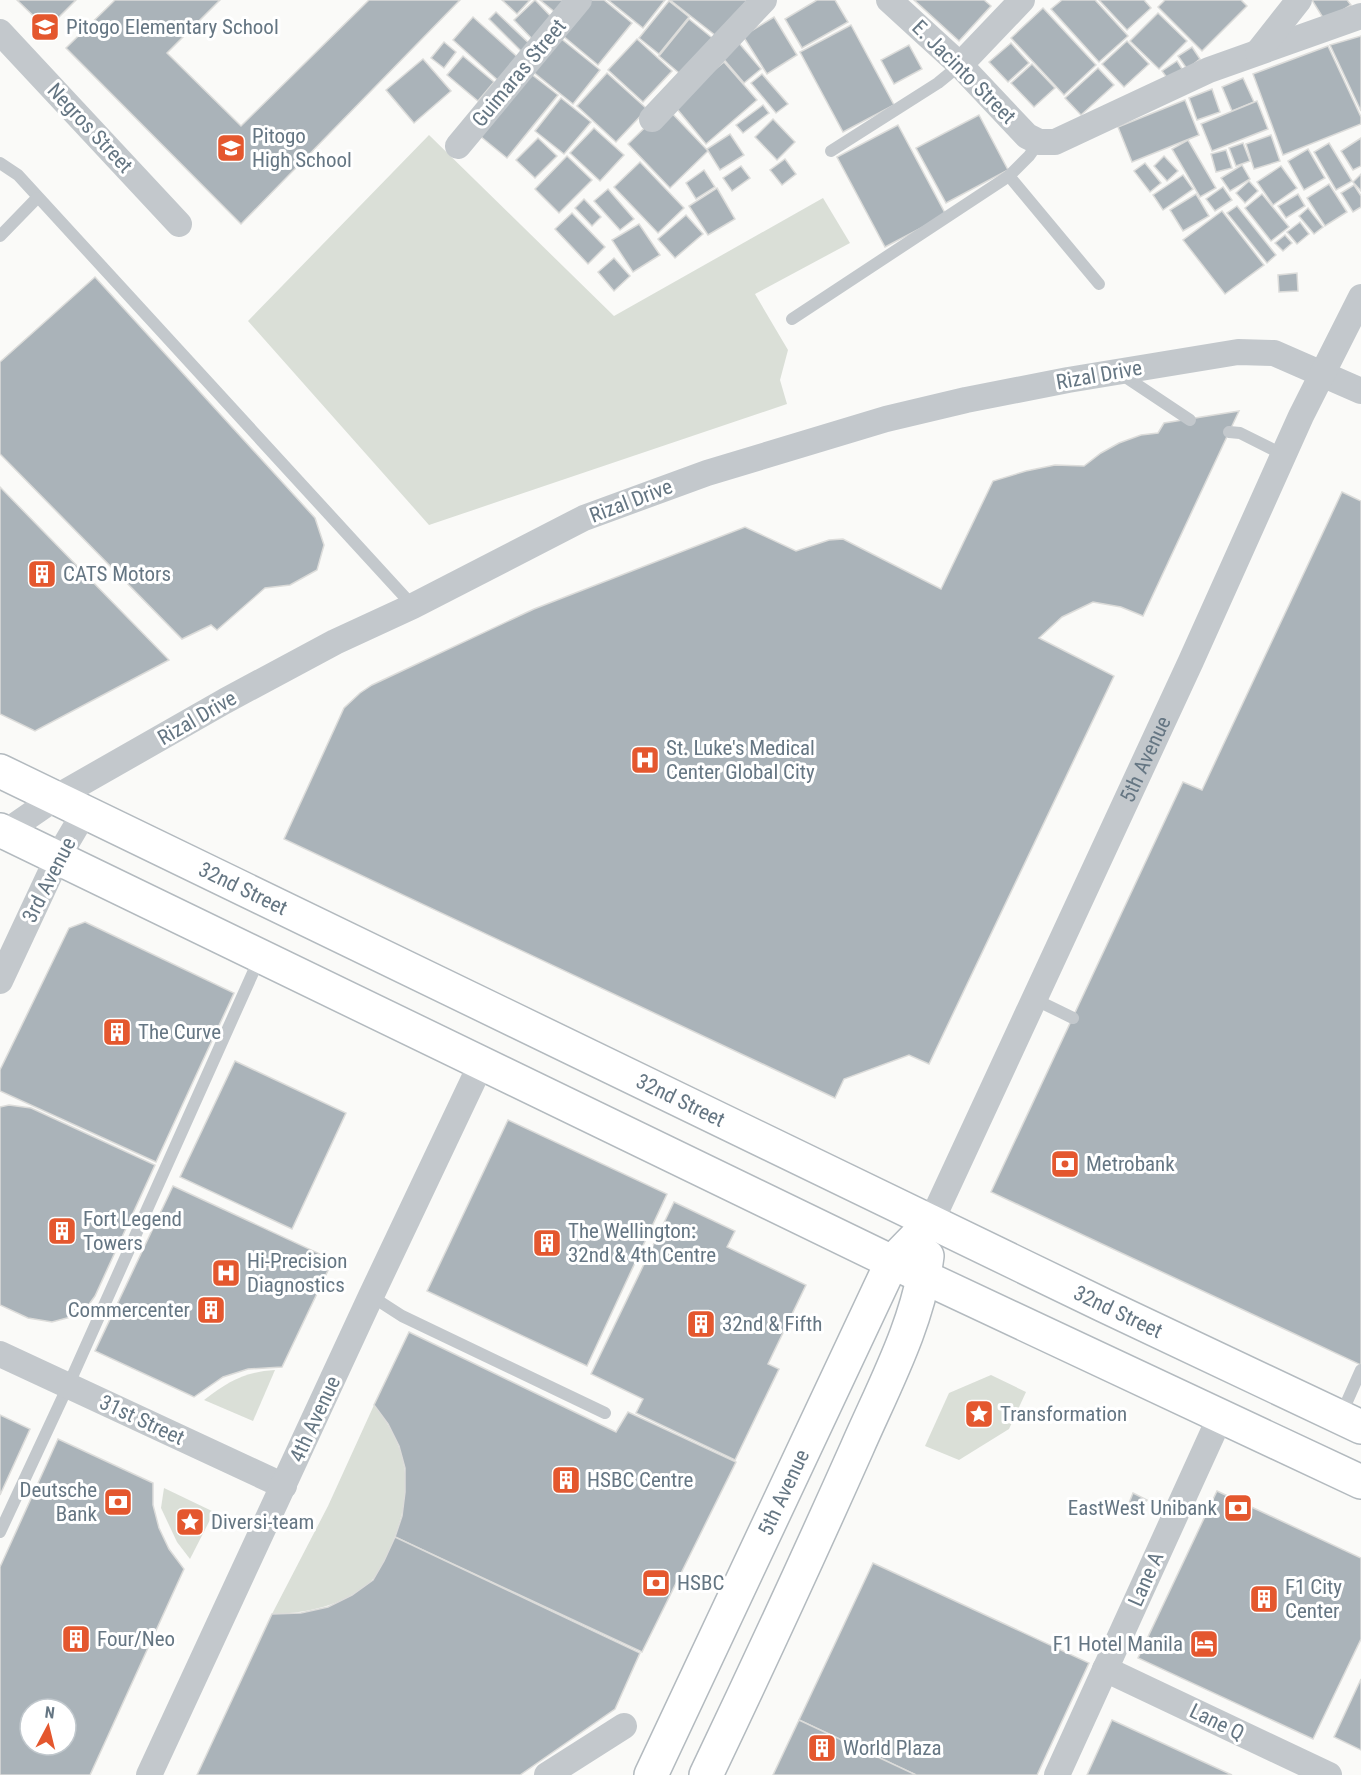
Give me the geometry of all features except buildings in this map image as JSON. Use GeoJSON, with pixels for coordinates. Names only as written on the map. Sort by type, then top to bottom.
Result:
{"type":"FeatureCollection","features":[{"type":"Feature","properties":{"kind":"main road","name":"32nd Street"},"geometry":{"type":"LineString","coordinates":[[0,771],[931,1222],[1350,1422]]}},
{"type":"Feature","properties":{"kind":"main road"},"geometry":{"type":"LineString","coordinates":[[2,833],[892,1262],[1361,1482]]}},
{"type":"Feature","properties":{"kind":"main road","name":"5th Avenue"},"geometry":{"type":"LineString","coordinates":[[651,1775],[892,1262],[931,1222]]}},
{"type":"Feature","properties":{"kind":"main road","name":"5th Avenue"},"geometry":{"type":"LineString","coordinates":[[706,1775],[799,1578],[906,1335],[924,1277],[931,1222]]}},
{"type":"Feature","properties":{"kind":"street","name":"Guimaras Street"},"geometry":{"type":"LineString","coordinates":[[458,146],[579,0]]}},
{"type":"Feature","properties":{"kind":"street"},"geometry":{"type":"LineString","coordinates":[[652,119],[764,0]]}},
{"type":"Feature","properties":{"kind":"street","name":"E. Jacinto Street"},"geometry":{"type":"LineString","coordinates":[[889,0],[960,65],[1027,136],[1039,142]]}},
{"type":"Feature","properties":{"kind":"street"},"geometry":{"type":"LineString","coordinates":[[960,65],[1022,0]]}},
{"type":"Feature","properties":{"kind":"street"},"geometry":{"type":"LineString","coordinates":[[1257,52],[1299,0]]}},
{"type":"Feature","properties":{"kind":"street"},"geometry":{"type":"LineString","coordinates":[[1039,142],[1055,142],[1209,70],[1361,16]]}},
{"type":"Feature","properties":{"kind":"street","name":"Negros Street"},"geometry":{"type":"LineString","coordinates":[[0,32],[179,224]]}},
{"type":"Feature","properties":{"kind":"street","name":"5th Avenue"},"geometry":{"type":"LineString","coordinates":[[931,1222],[1284,455],[1361,297]]}},
{"type":"Feature","properties":{"kind":"street","name":"Rizal Drive"},"geometry":{"type":"LineString","coordinates":[[2,833],[55,798],[335,642],[412,606],[584,518],[707,473],[886,419],[966,400],[1238,352],[1274,353],[1361,391]]}},
{"type":"Feature","properties":{"kind":"street","name":"3rd Avenue"},"geometry":{"type":"LineString","coordinates":[[0,981],[57,859],[84,813]]}},
{"type":"Feature","properties":{"kind":"street","name":"4th Avenue"},"geometry":{"type":"LineString","coordinates":[[149,1775],[481,1064]]}},
{"type":"Feature","properties":{"kind":"street","name":"31st Street"},"geometry":{"type":"LineString","coordinates":[[0,1354],[284,1486]]}},
{"type":"Feature","properties":{"kind":"street","name":"Lane A"},"geometry":{"type":"LineString","coordinates":[[1057,1775],[1221,1415]]}},
{"type":"Feature","properties":{"kind":"street","name":"Lane Q"},"geometry":{"type":"LineString","coordinates":[[1106,1669],[1329,1775]]}},
{"type":"Feature","properties":{"kind":"street"},"geometry":{"type":"LineString","coordinates":[[548,1775],[624,1726]]}},
{"type":"Feature","properties":{"kind":"lane"},"geometry":{"type":"LineString","coordinates":[[831,151],[938,83],[960,65]]}},
{"type":"Feature","properties":{"kind":"lane"},"geometry":{"type":"LineString","coordinates":[[792,319],[1009,176],[1039,142]]}},
{"type":"Feature","properties":{"kind":"lane"},"geometry":{"type":"LineString","coordinates":[[0,163],[18,175],[412,606]]}},
{"type":"Feature","properties":{"kind":"lane"},"geometry":{"type":"LineString","coordinates":[[1009,176],[1099,284]]}},
{"type":"Feature","properties":{"kind":"lane"},"geometry":{"type":"LineString","coordinates":[[0,236],[37,198]]}},
{"type":"Feature","properties":{"kind":"lane"},"geometry":{"type":"LineString","coordinates":[[1118,372],[1190,420]]}},
{"type":"Feature","properties":{"kind":"lane"},"geometry":{"type":"LineString","coordinates":[[1229,432],[1240,433],[1284,455]]}},
{"type":"Feature","properties":{"kind":"lane"},"geometry":{"type":"LineString","coordinates":[[0,1533],[260,956]]}},
{"type":"Feature","properties":{"kind":"lane"},"geometry":{"type":"LineString","coordinates":[[1034,999],[1073,1018]]}},
{"type":"Feature","properties":{"kind":"lane"},"geometry":{"type":"LineString","coordinates":[[371,1296],[402,1316],[605,1413]]}},
{"type":"Feature","properties":{"kind":"lane"},"geometry":{"type":"LineString","coordinates":[[1350,1422],[1361,1370]]}},
{"type":"Feature","properties":{"kind":"shaded area"},"geometry":{"type":"Polygon","coordinates":[[[429,135],[614,316],[823,198],[850,243],[755,294],[788,350],[780,380],[787,404],[429,525],[248,321],[429,135]]]}},
{"type":"Feature","properties":{"kind":"shaded area"},"geometry":{"type":"Polygon","coordinates":[[[275,1370],[253,1421],[204,1400],[246,1375],[275,1370]]]}},
{"type":"Feature","properties":{"kind":"shaded area"},"geometry":{"type":"Polygon","coordinates":[[[991,1375],[1026,1392],[1009,1429],[959,1460],[925,1446],[949,1393],[991,1375]]]}},
{"type":"Feature","properties":{"kind":"shaded area"},"geometry":{"type":"Polygon","coordinates":[[[374,1405],[396,1439],[405,1472],[403,1507],[385,1560],[370,1582],[348,1597],[312,1610],[272,1614],[328,1506],[374,1405]]]}},
{"type":"Feature","properties":{"kind":"shaded area"},"geometry":{"type":"Polygon","coordinates":[[[164,1488],[214,1512],[190,1559],[177,1542],[161,1508],[164,1488]]]}},
{"type":"Feature","properties":{"kind":"place","name":"Pitogo Elementary School"},"geometry":{"type":"Point","coordinates":[45,27]}},
{"type":"Feature","properties":{"kind":"place","name":"Pitogo High School"},"geometry":{"type":"Point","coordinates":[231,148]}},
{"type":"Feature","properties":{"kind":"place","name":"CATS Motors"},"geometry":{"type":"Point","coordinates":[42,574]}},
{"type":"Feature","properties":{"kind":"place","name":"St. Luke's Medical Center Global City"},"geometry":{"type":"Point","coordinates":[645,760]}},
{"type":"Feature","properties":{"kind":"place","name":"The Curve"},"geometry":{"type":"Point","coordinates":[117,1032]}},
{"type":"Feature","properties":{"kind":"place","name":"Metrobank"},"geometry":{"type":"Point","coordinates":[1065,1164]}},
{"type":"Feature","properties":{"kind":"place","name":"Fort Legend Towers"},"geometry":{"type":"Point","coordinates":[62,1231]}},
{"type":"Feature","properties":{"kind":"place","name":"The Wellington: 32nd & 4th Centre"},"geometry":{"type":"Point","coordinates":[547,1243]}},
{"type":"Feature","properties":{"kind":"place","name":"Hi-Precision Diagnostics"},"geometry":{"type":"Point","coordinates":[226,1273]}},
{"type":"Feature","properties":{"kind":"place","name":"Commercenter"},"geometry":{"type":"Point","coordinates":[211,1310]}},
{"type":"Feature","properties":{"kind":"place","name":"32nd & Fifth"},"geometry":{"type":"Point","coordinates":[701,1324]}},
{"type":"Feature","properties":{"kind":"place","name":"Transformation"},"geometry":{"type":"Point","coordinates":[979,1414]}},
{"type":"Feature","properties":{"kind":"place","name":"HSBC Centre"},"geometry":{"type":"Point","coordinates":[566,1480]}},
{"type":"Feature","properties":{"kind":"place","name":"Deutsche Bank"},"geometry":{"type":"Point","coordinates":[118,1502]}},
{"type":"Feature","properties":{"kind":"place","name":"EastWest Unibank"},"geometry":{"type":"Point","coordinates":[1238,1508]}},
{"type":"Feature","properties":{"kind":"place","name":"Diversi-team"},"geometry":{"type":"Point","coordinates":[190,1522]}},
{"type":"Feature","properties":{"kind":"place","name":"HSBC"},"geometry":{"type":"Point","coordinates":[656,1583]}},
{"type":"Feature","properties":{"kind":"place","name":"F1 City Center"},"geometry":{"type":"Point","coordinates":[1264,1599]}},
{"type":"Feature","properties":{"kind":"place","name":"Four/Neo"},"geometry":{"type":"Point","coordinates":[76,1639]}},
{"type":"Feature","properties":{"kind":"place","name":"F1 Hotel Manila"},"geometry":{"type":"Point","coordinates":[1204,1644]}},
{"type":"Feature","properties":{"kind":"place","name":"World Plaza"},"geometry":{"type":"Point","coordinates":[822,1748]}}]}
